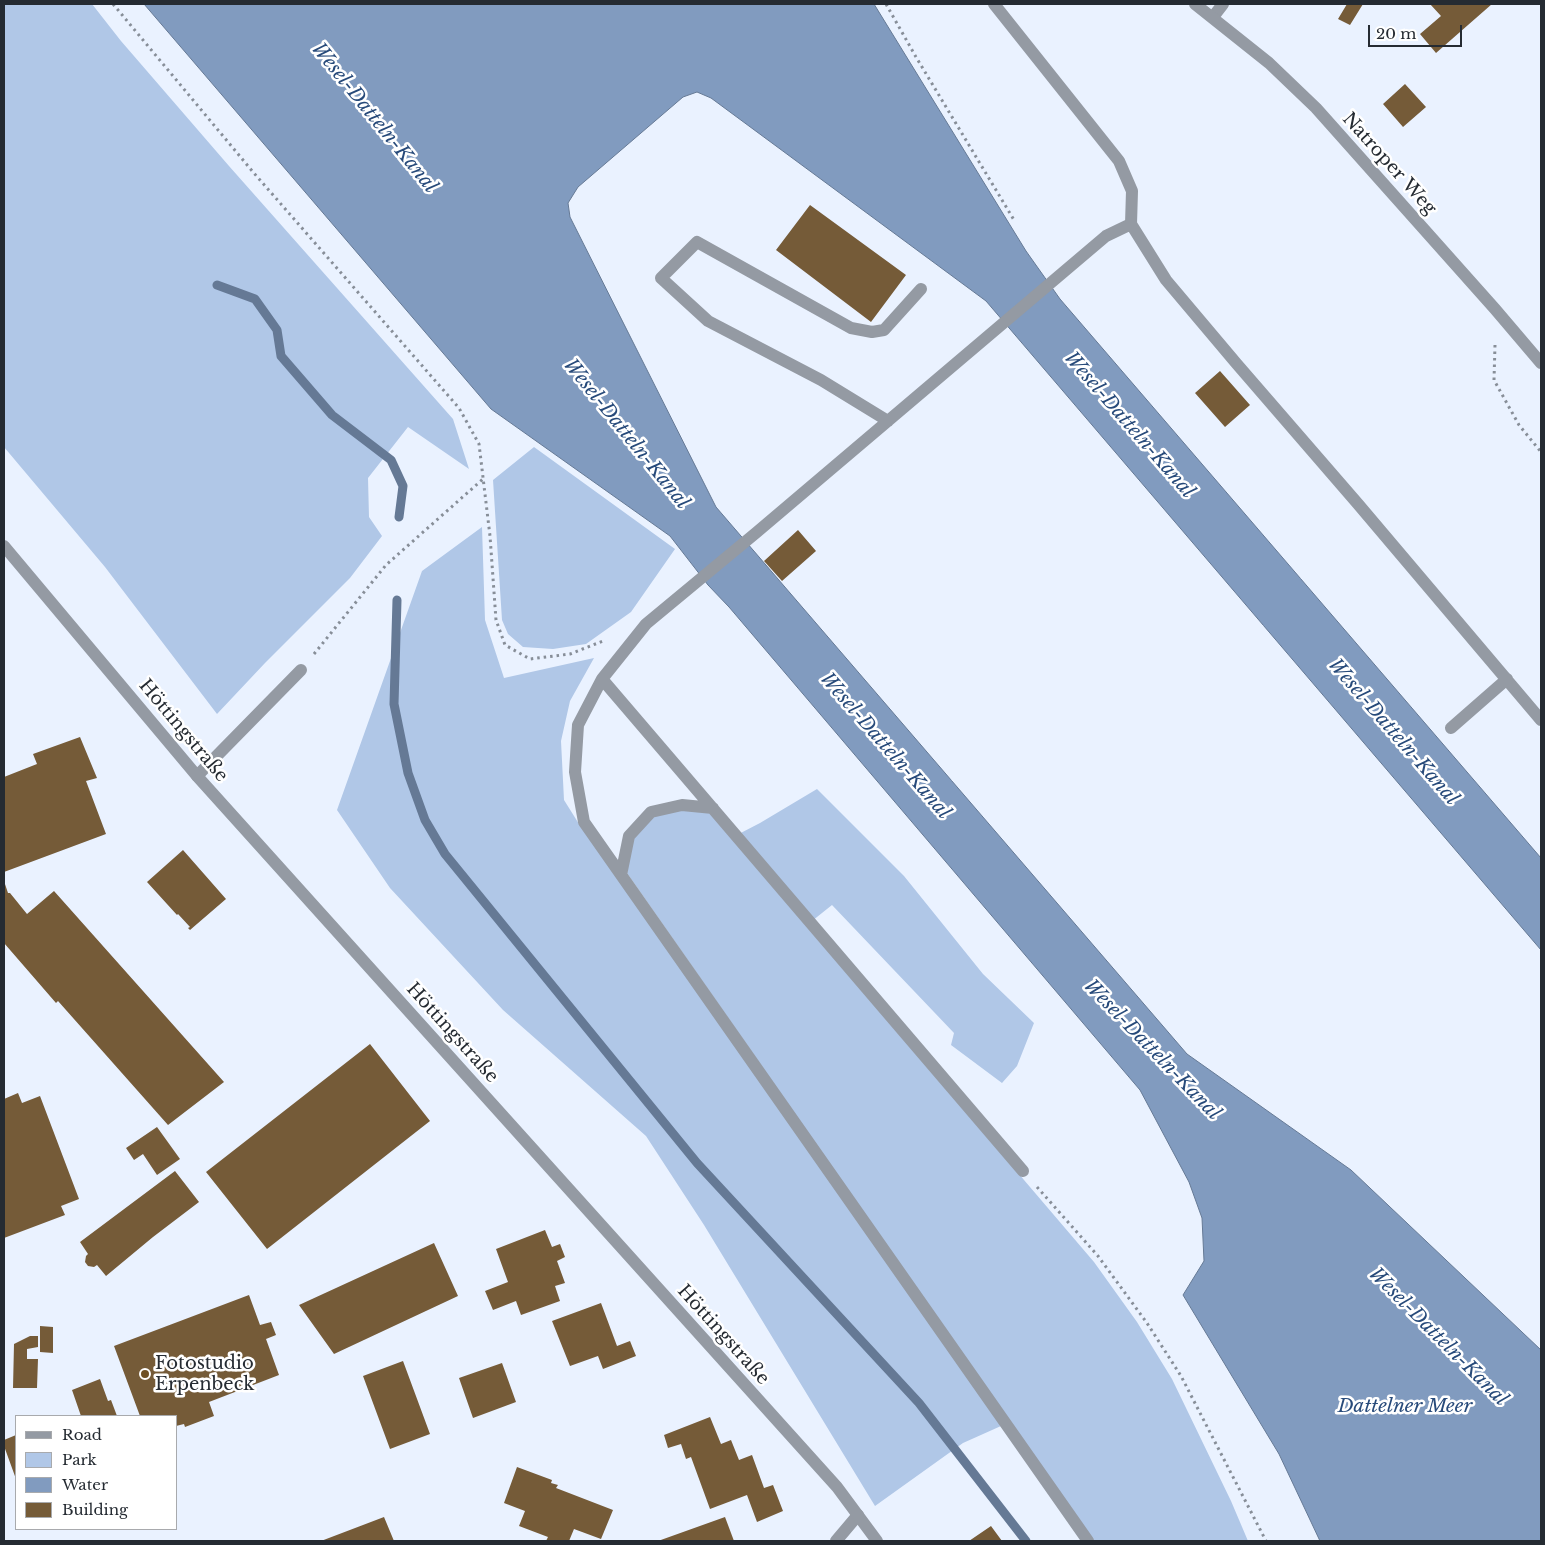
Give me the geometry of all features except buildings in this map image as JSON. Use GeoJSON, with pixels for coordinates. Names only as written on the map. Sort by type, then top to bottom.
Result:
{"type":"FeatureCollection","features":[{"type":"Feature","properties":{"kind":"street"},"geometry":{"type":"LineString","coordinates":[[994,4],[1119,161],[1132,191],[1131,224],[1166,280],[1541,720]]}},
{"type":"Feature","properties":{"kind":"street","name":"Natroper Weg"},"geometry":{"type":"LineString","coordinates":[[1195,4],[1269,62],[1316,108],[1541,363]]}},
{"type":"Feature","properties":{"kind":"street"},"geometry":{"type":"LineString","coordinates":[[1213,17],[1223,4]]}},
{"type":"Feature","properties":{"kind":"street"},"geometry":{"type":"LineString","coordinates":[[1088,1541],[584,822],[575,772],[578,725],[602,679],[646,624],[1106,236],[1131,224]]}},
{"type":"Feature","properties":{"kind":"street"},"geometry":{"type":"LineString","coordinates":[[888,421],[821,380],[708,321],[661,278],[697,242],[852,328],[872,332],[884,330],[921,289]]}},
{"type":"Feature","properties":{"kind":"street","name":"Höttingstraße"},"geometry":{"type":"LineString","coordinates":[[4,546],[197,776],[837,1487],[877,1541]]}},
{"type":"Feature","properties":{"kind":"street"},"geometry":{"type":"LineString","coordinates":[[197,776],[301,670]]}},
{"type":"Feature","properties":{"kind":"street"},"geometry":{"type":"LineString","coordinates":[[602,679],[1023,1170]]}},
{"type":"Feature","properties":{"kind":"street"},"geometry":{"type":"LineString","coordinates":[[1451,728],[1507,679]]}},
{"type":"Feature","properties":{"kind":"street"},"geometry":{"type":"LineString","coordinates":[[621,875],[630,836],[651,812],[682,805],[713,808]]}},
{"type":"Feature","properties":{"kind":"street"},"geometry":{"type":"LineString","coordinates":[[836,1541],[858,1515]]}},
{"type":"Feature","properties":{"kind":"path"},"geometry":{"type":"LineString","coordinates":[[113,4],[253,172],[459,408],[480,444],[490,536],[496,620],[505,645],[530,659],[570,654],[604,641]]}},
{"type":"Feature","properties":{"kind":"path"},"geometry":{"type":"LineString","coordinates":[[886,4],[1014,220]]}},
{"type":"Feature","properties":{"kind":"path"},"geometry":{"type":"LineString","coordinates":[[1495,309],[1494,380],[1519,425],[1541,452]]}},
{"type":"Feature","properties":{"kind":"path"},"geometry":{"type":"LineString","coordinates":[[301,670],[386,565],[483,479]]}},
{"type":"Feature","properties":{"kind":"path"},"geometry":{"type":"LineString","coordinates":[[1023,1170],[1098,1256],[1147,1323],[1182,1376],[1266,1541]]}},
{"type":"Feature","properties":{"kind":"green space"},"geometry":{"type":"Polygon","coordinates":[[[4,4],[92,4],[121,41],[229,166],[453,419],[469,469],[408,427],[368,478],[369,517],[382,536],[350,578],[217,714],[105,567],[4,447],[4,4]]]}},
{"type":"Feature","properties":{"kind":"green space"},"geometry":{"type":"Polygon","coordinates":[[[534,447],[675,549],[631,612],[586,644],[553,649],[523,647],[508,634],[502,620],[493,480],[534,447]]]}},
{"type":"Feature","properties":{"kind":"green space"},"geometry":{"type":"Polygon","coordinates":[[[482,527],[485,620],[504,678],[594,658],[570,701],[561,741],[564,800],[1001,1426],[963,1443],[875,1506],[704,1225],[646,1136],[503,1010],[390,888],[337,810],[422,571],[482,527]]]}},
{"type":"Feature","properties":{"kind":"green space"},"geometry":{"type":"Polygon","coordinates":[[[817,789],[904,876],[983,974],[1034,1023],[1017,1066],[1002,1083],[951,1045],[954,1033],[832,905],[807,925],[964,1106],[1094,1262],[1137,1322],[1172,1379],[1231,1501],[1248,1541],[1093,1541],[627,873],[632,838],[655,815],[682,810],[711,812],[733,837],[817,789]]]}},
{"type":"Feature","properties":{"kind":"water"},"geometry":{"type":"Polygon","coordinates":[[[144,4],[874,4],[1026,251],[1060,299],[1541,858],[1541,950],[986,301],[711,98],[697,92],[683,97],[578,187],[568,203],[570,217],[716,507],[1187,1054],[1351,1170],[1541,1350],[1541,1541],[1320,1541],[1279,1454],[1183,1295],[1204,1261],[1202,1218],[1189,1182],[1140,1090],[729,607],[708,585],[670,536],[491,409],[144,4]]]}},
{"type":"Feature","properties":{"kind":"waterway"},"geometry":{"type":"LineString","coordinates":[[217,285],[255,299],[277,330],[281,356],[332,415],[391,460],[403,486],[399,517]]}},
{"type":"Feature","properties":{"kind":"waterway"},"geometry":{"type":"LineString","coordinates":[[397,600],[394,704],[408,773],[425,820],[445,854],[697,1163],[919,1403],[1026,1541]]}},
{"type":"Feature","properties":{"kind":"place","name":"Fotostudio Erpenbeck"},"geometry":{"type":"Point","coordinates":[145,1374]}},
{"type":"Feature","properties":{"kind":"water label","name":"Wesel-Datteln-Kanal"},"geometry":{"type":"Point","coordinates":[374,118]}},
{"type":"Feature","properties":{"kind":"water label","name":"Wesel-Datteln-Kanal"},"geometry":{"type":"Point","coordinates":[1129,425]}},
{"type":"Feature","properties":{"kind":"water label","name":"Wesel-Datteln-Kanal"},"geometry":{"type":"Point","coordinates":[626,434]}},
{"type":"Feature","properties":{"kind":"water label","name":"Wesel-Datteln-Kanal"},"geometry":{"type":"Point","coordinates":[1393,732]}},
{"type":"Feature","properties":{"kind":"water label","name":"Wesel-Datteln-Kanal"},"geometry":{"type":"Point","coordinates":[885,746]}},
{"type":"Feature","properties":{"kind":"water label","name":"Wesel-Datteln-Kanal"},"geometry":{"type":"Point","coordinates":[1152,1050]}},
{"type":"Feature","properties":{"kind":"water label","name":"Wesel-Datteln-Kanal"},"geometry":{"type":"Point","coordinates":[1438,1337]}},
{"type":"Feature","properties":{"kind":"water label","name":"Dattelner Meer"},"geometry":{"type":"Point","coordinates":[1405,1407]}}]}
